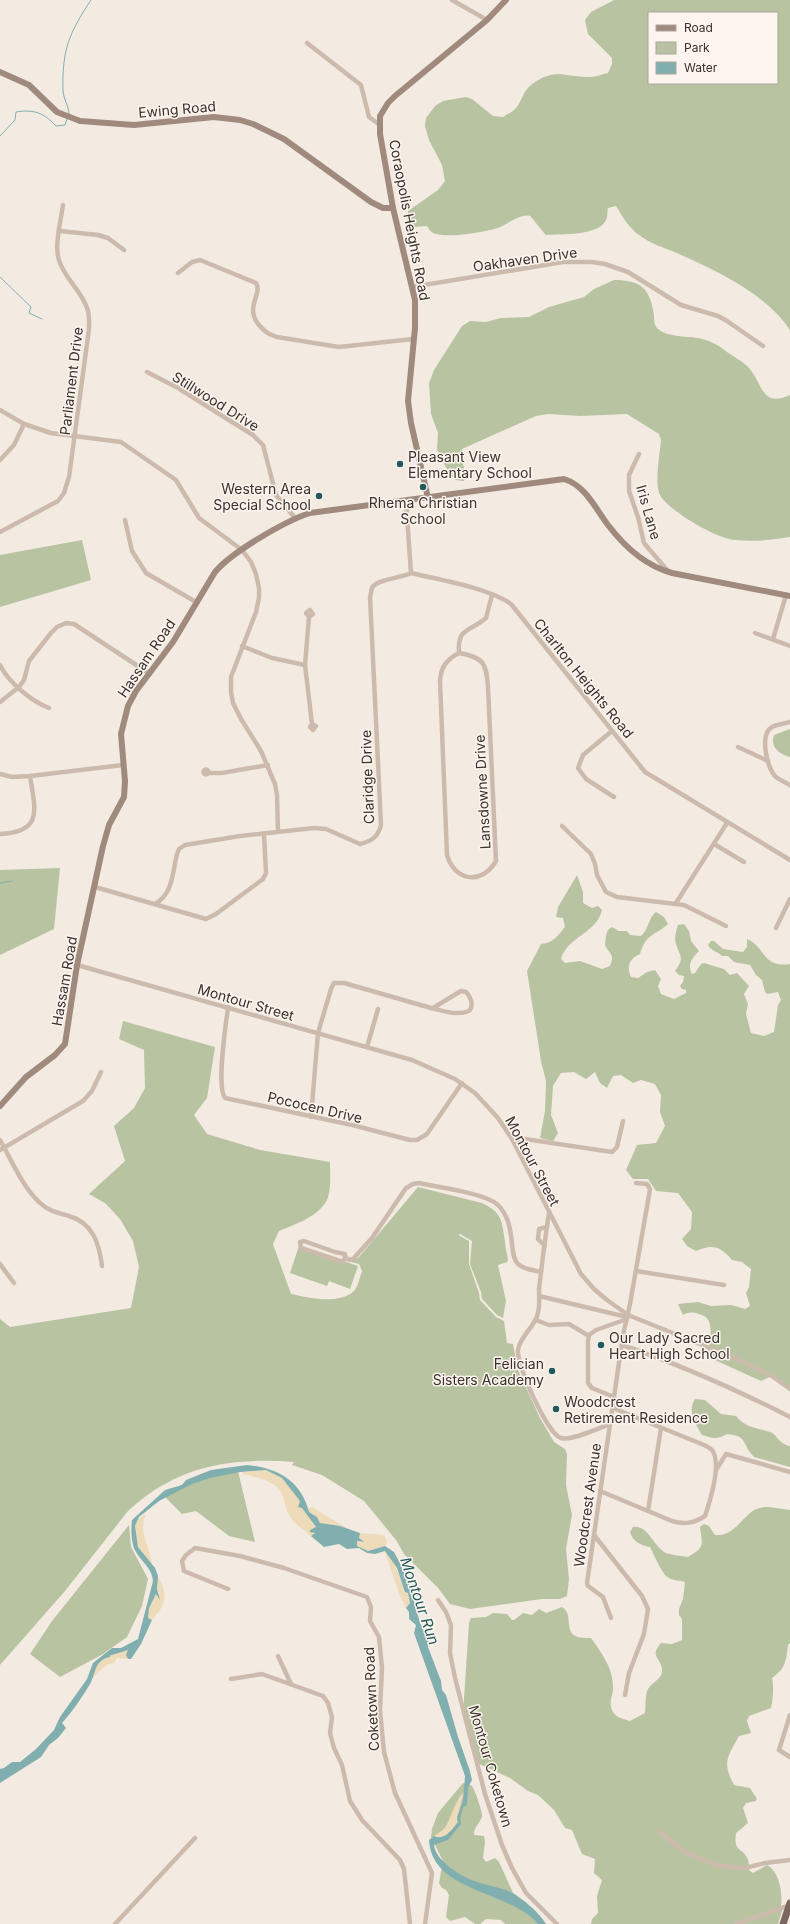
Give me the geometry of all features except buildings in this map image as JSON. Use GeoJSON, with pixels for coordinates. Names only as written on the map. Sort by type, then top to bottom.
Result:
{"type":"FeatureCollection","features":[{"type":"Feature","properties":{"kind":"main road"},"geometry":{"type":"LineString","coordinates":[[783,1924],[790,1904]]}},
{"type":"Feature","properties":{"kind":"street"},"geometry":{"type":"LineString","coordinates":[[452,0],[486,20]]}},
{"type":"Feature","properties":{"kind":"street","name":"Coraopolis Heights Road"},"geometry":{"type":"LineString","coordinates":[[428,498],[411,423],[408,401],[415,314],[412,287],[393,208],[380,125],[380,116],[388,103],[486,20],[506,0]]}},
{"type":"Feature","properties":{"kind":"street"},"geometry":{"type":"LineString","coordinates":[[307,43],[348,73],[361,85],[369,117],[380,125]]}},
{"type":"Feature","properties":{"kind":"street","name":"Ewing Road"},"geometry":{"type":"LineString","coordinates":[[0,72],[29,85],[57,112],[80,121],[134,125],[214,117],[235,119],[253,124],[284,139],[371,202],[383,208],[393,208]]}},
{"type":"Feature","properties":{"kind":"street","name":"Parliament Drive"},"geometry":{"type":"LineString","coordinates":[[0,532],[58,501],[64,493],[69,477],[89,329],[89,315],[87,306],[62,268],[58,258],[63,205]]}},
{"type":"Feature","properties":{"kind":"street"},"geometry":{"type":"LineString","coordinates":[[60,231],[98,235],[108,238],[124,250]]}},
{"type":"Feature","properties":{"kind":"street"},"geometry":{"type":"LineString","coordinates":[[178,273],[192,262],[200,260],[256,283],[258,288],[253,314],[263,330],[269,335],[277,338],[339,347],[413,339]]}},
{"type":"Feature","properties":{"kind":"street","name":"Oakhaven Drive"},"geometry":{"type":"LineString","coordinates":[[412,287],[563,262],[592,262],[610,265],[628,272],[681,305],[718,316],[763,346]]}},
{"type":"Feature","properties":{"kind":"street","name":"Stillwood Drive"},"geometry":{"type":"LineString","coordinates":[[147,372],[178,388],[253,435],[263,445],[276,495],[295,518]]}},
{"type":"Feature","properties":{"kind":"street"},"geometry":{"type":"LineString","coordinates":[[0,410],[24,424],[50,433],[121,442],[176,480],[198,518],[242,550],[251,562],[256,574],[259,588],[256,612],[231,677],[232,698],[241,719],[268,766],[277,795],[278,832]]}},
{"type":"Feature","properties":{"kind":"street"},"geometry":{"type":"LineString","coordinates":[[0,460],[14,445],[24,424]]}},
{"type":"Feature","properties":{"kind":"street","name":"Iris Lane"},"geometry":{"type":"LineString","coordinates":[[639,454],[629,475],[629,491],[638,517],[644,543],[668,572]]}},
{"type":"Feature","properties":{"kind":"street","name":"Hassam Road"},"geometry":{"type":"LineString","coordinates":[[0,1106],[26,1077],[55,1055],[65,1044],[78,965],[94,887],[109,825],[124,797],[125,788],[121,734],[124,717],[131,699],[173,642],[196,602],[223,563],[242,550],[295,518],[310,513],[428,498],[547,480],[564,479],[571,481],[584,492],[608,526],[627,546],[654,566],[668,572],[788,596]]}},
{"type":"Feature","properties":{"kind":"street"},"geometry":{"type":"LineString","coordinates":[[406,501],[412,573]]}},
{"type":"Feature","properties":{"kind":"street"},"geometry":{"type":"LineString","coordinates":[[125,520],[132,551],[146,572],[196,602]]}},
{"type":"Feature","properties":{"kind":"street","name":"Charlton Heights Road"},"geometry":{"type":"LineString","coordinates":[[412,573],[502,598],[511,604],[645,772],[790,860]]}},
{"type":"Feature","properties":{"kind":"street","name":"Claridge Drive"},"geometry":{"type":"LineString","coordinates":[[155,904],[164,899],[168,893],[177,854],[179,849],[185,845],[225,838],[299,829],[326,829],[360,844],[374,839],[379,832],[381,817],[370,598],[372,587],[378,582],[404,577],[412,573]]}},
{"type":"Feature","properties":{"kind":"street"},"geometry":{"type":"LineString","coordinates":[[459,653],[458,642],[460,635],[486,618],[492,595]]}},
{"type":"Feature","properties":{"kind":"street"},"geometry":{"type":"LineString","coordinates":[[773,639],[788,596]]}},
{"type":"Feature","properties":{"kind":"street"},"geometry":{"type":"LineString","coordinates":[[309,617],[305,665],[312,724]]}},
{"type":"Feature","properties":{"kind":"street"},"geometry":{"type":"LineString","coordinates":[[0,702],[24,680],[29,661],[34,653],[51,633],[66,623],[74,624],[150,674]]}},
{"type":"Feature","properties":{"kind":"street"},"geometry":{"type":"LineString","coordinates":[[755,633],[790,646]]}},
{"type":"Feature","properties":{"kind":"street"},"geometry":{"type":"LineString","coordinates":[[242,646],[272,658],[305,665]]}},
{"type":"Feature","properties":{"kind":"street","name":"Lansdowne Drive"},"geometry":{"type":"LineString","coordinates":[[459,653],[475,656],[482,662],[487,671],[488,687],[496,861],[491,869],[484,874],[473,877],[462,876],[455,871],[450,864],[447,855],[440,681],[444,665],[449,658],[459,653]]}},
{"type":"Feature","properties":{"kind":"street"},"geometry":{"type":"LineString","coordinates":[[0,665],[18,687],[40,705],[48,708]]}},
{"type":"Feature","properties":{"kind":"street"},"geometry":{"type":"LineString","coordinates":[[790,722],[771,727],[766,735],[766,754],[768,761],[776,777],[790,785]]}},
{"type":"Feature","properties":{"kind":"street"},"geometry":{"type":"LineString","coordinates":[[612,731],[583,755],[578,768],[586,779],[614,797]]}},
{"type":"Feature","properties":{"kind":"street"},"geometry":{"type":"LineString","coordinates":[[738,748],[768,761]]}},
{"type":"Feature","properties":{"kind":"street"},"geometry":{"type":"LineString","coordinates":[[0,774],[12,777],[30,776],[123,765]]}},
{"type":"Feature","properties":{"kind":"street"},"geometry":{"type":"LineString","coordinates":[[208,773],[222,773],[268,766]]}},
{"type":"Feature","properties":{"kind":"street"},"geometry":{"type":"LineString","coordinates":[[0,834],[23,829],[30,824],[34,818],[30,776]]}},
{"type":"Feature","properties":{"kind":"street"},"geometry":{"type":"LineString","coordinates":[[676,903],[728,823]]}},
{"type":"Feature","properties":{"kind":"street"},"geometry":{"type":"LineString","coordinates":[[562,826],[591,854],[597,875],[606,892],[617,897],[657,903],[676,903],[684,905],[726,926]]}},
{"type":"Feature","properties":{"kind":"street"},"geometry":{"type":"LineString","coordinates":[[94,887],[206,919],[216,914],[263,879],[266,873],[264,834]]}},
{"type":"Feature","properties":{"kind":"street"},"geometry":{"type":"LineString","coordinates":[[714,844],[744,862]]}},
{"type":"Feature","properties":{"kind":"street"},"geometry":{"type":"LineString","coordinates":[[776,928],[790,899]]}},
{"type":"Feature","properties":{"kind":"street","name":"Montour Street"},"geometry":{"type":"LineString","coordinates":[[78,965],[423,1064],[443,1072],[462,1083],[485,1102],[498,1118],[514,1143],[574,1262],[587,1282],[627,1317],[737,1359],[772,1376],[790,1389]]}},
{"type":"Feature","properties":{"kind":"street"},"geometry":{"type":"LineString","coordinates":[[312,1117],[318,1033],[334,983],[337,982],[433,1008],[462,1014],[469,1012],[471,1009],[471,1000],[466,992],[461,991],[433,1008]]}},
{"type":"Feature","properties":{"kind":"street","name":"Pococen Drive"},"geometry":{"type":"LineString","coordinates":[[228,1007],[221,1076],[223,1095],[226,1098],[410,1140],[417,1140],[427,1134],[462,1083]]}},
{"type":"Feature","properties":{"kind":"street"},"geometry":{"type":"LineString","coordinates":[[367,1047],[378,1008]]}},
{"type":"Feature","properties":{"kind":"street"},"geometry":{"type":"LineString","coordinates":[[2,1149],[83,1101],[92,1092],[101,1072]]}},
{"type":"Feature","properties":{"kind":"street"},"geometry":{"type":"LineString","coordinates":[[514,1143],[526,1139],[612,1152],[615,1151],[623,1121]]}},
{"type":"Feature","properties":{"kind":"street"},"geometry":{"type":"LineString","coordinates":[[0,1140],[2,1149],[29,1191],[39,1203],[52,1212],[83,1222],[94,1234],[98,1243],[102,1266]]}},
{"type":"Feature","properties":{"kind":"street"},"geometry":{"type":"LineString","coordinates":[[345,1257],[343,1262],[301,1248],[300,1242],[304,1241],[334,1252],[345,1254],[345,1257],[350,1260],[358,1255],[372,1238],[406,1188],[410,1185],[419,1183],[483,1197],[494,1202],[503,1212],[509,1223],[517,1263],[525,1268],[541,1272]]}},
{"type":"Feature","properties":{"kind":"street","name":"Woodcrest Avenue"},"geometry":{"type":"LineString","coordinates":[[611,1618],[603,1597],[588,1586],[614,1397],[650,1189],[647,1184],[636,1183]]}},
{"type":"Feature","properties":{"kind":"street"},"geometry":{"type":"LineString","coordinates":[[549,1213],[541,1272],[539,1296],[540,1307],[536,1320],[520,1343],[518,1357],[527,1382],[556,1436],[563,1439],[610,1424]]}},
{"type":"Feature","properties":{"kind":"street"},"geometry":{"type":"LineString","coordinates":[[544,1246],[538,1239],[538,1232],[539,1229],[547,1227]]}},
{"type":"Feature","properties":{"kind":"street"},"geometry":{"type":"LineString","coordinates":[[0,1264],[14,1283]]}},
{"type":"Feature","properties":{"kind":"street"},"geometry":{"type":"LineString","coordinates":[[636,1271],[724,1285]]}},
{"type":"Feature","properties":{"kind":"street"},"geometry":{"type":"LineString","coordinates":[[539,1296],[627,1317]]}},
{"type":"Feature","properties":{"kind":"street"},"geometry":{"type":"LineString","coordinates":[[614,1397],[592,1388],[588,1383],[587,1355],[589,1336],[596,1330],[627,1317]]}},
{"type":"Feature","properties":{"kind":"street"},"geometry":{"type":"LineString","coordinates":[[536,1320],[549,1325],[569,1324],[589,1336]]}},
{"type":"Feature","properties":{"kind":"street"},"geometry":{"type":"LineString","coordinates":[[622,1346],[644,1353],[753,1398],[790,1417]]}},
{"type":"Feature","properties":{"kind":"street"},"geometry":{"type":"LineString","coordinates":[[600,1491],[679,1523],[692,1523],[705,1516],[716,1470],[715,1457],[712,1450],[704,1445],[613,1408]]}},
{"type":"Feature","properties":{"kind":"street"},"geometry":{"type":"LineString","coordinates":[[648,1511],[661,1428]]}},
{"type":"Feature","properties":{"kind":"street"},"geometry":{"type":"LineString","coordinates":[[716,1470],[726,1454],[790,1472]]}},
{"type":"Feature","properties":{"kind":"street"},"geometry":{"type":"LineString","coordinates":[[594,1535],[642,1596],[648,1608],[644,1634],[629,1672],[625,1695]]}},
{"type":"Feature","properties":{"kind":"street","name":"Coketown Road"},"geometry":{"type":"LineString","coordinates":[[228,1589],[184,1571],[182,1561],[186,1555],[195,1548],[240,1556],[276,1566],[367,1597],[371,1607],[370,1621],[379,1637],[382,1668],[380,1711],[384,1752],[395,1793],[432,1873],[425,1924]]}},
{"type":"Feature","properties":{"kind":"street","name":"Montour Coketown"},"geometry":{"type":"LineString","coordinates":[[438,1600],[446,1612],[451,1625],[450,1653],[454,1672],[485,1794],[502,1845],[512,1868],[526,1893],[558,1924]]}},
{"type":"Feature","properties":{"kind":"street"},"geometry":{"type":"LineString","coordinates":[[278,1656],[291,1684]]}},
{"type":"Feature","properties":{"kind":"street"},"geometry":{"type":"LineString","coordinates":[[231,1679],[262,1674],[323,1696],[328,1703],[332,1717],[330,1733],[334,1748],[342,1765],[350,1801],[362,1820],[400,1860],[404,1869],[410,1924]]}},
{"type":"Feature","properties":{"kind":"street"},"geometry":{"type":"LineString","coordinates":[[790,1715],[779,1750],[790,1758]]}},
{"type":"Feature","properties":{"kind":"street"},"geometry":{"type":"LineString","coordinates":[[660,1832],[686,1854],[719,1866],[745,1868],[764,1863],[790,1860]]}},
{"type":"Feature","properties":{"kind":"street"},"geometry":{"type":"LineString","coordinates":[[115,1924],[195,1838]]}},
{"type":"Feature","properties":{"kind":"street"},"geometry":{"type":"LineString","coordinates":[[736,1924],[790,1904]]}},
{"type":"Feature","properties":{"kind":"green space"},"geometry":{"type":"Polygon","coordinates":[[[614,0],[790,0],[790,330],[767,305],[739,284],[643,238],[635,232],[623,218],[616,206],[608,208],[607,219],[596,229],[588,232],[570,234],[546,235],[530,216],[522,216],[498,228],[456,235],[439,235],[430,231],[427,226],[414,227],[407,221],[408,211],[438,190],[445,181],[442,165],[429,140],[425,126],[426,118],[435,106],[443,101],[466,97],[472,99],[493,116],[503,117],[516,108],[528,87],[546,76],[560,74],[594,77],[608,73],[612,64],[612,58],[588,34],[585,20],[591,12],[614,0]]]}},
{"type":"Feature","properties":{"kind":"green space"},"geometry":{"type":"Polygon","coordinates":[[[614,280],[623,280],[643,287],[650,298],[654,322],[658,329],[662,332],[671,335],[701,339],[713,343],[747,366],[768,397],[773,399],[790,395],[790,537],[756,541],[735,540],[706,530],[673,509],[660,495],[658,490],[657,476],[661,440],[659,434],[627,414],[580,416],[548,414],[536,416],[462,449],[462,460],[466,476],[464,481],[455,480],[449,473],[437,450],[438,433],[431,414],[429,383],[434,370],[462,326],[470,321],[486,322],[501,318],[529,317],[549,307],[584,297],[594,289],[614,280]]]}},
{"type":"Feature","properties":{"kind":"green space"},"geometry":{"type":"Polygon","coordinates":[[[82,540],[91,580],[0,607],[0,555],[82,540]]]}},
{"type":"Feature","properties":{"kind":"green space"},"geometry":{"type":"Polygon","coordinates":[[[790,729],[790,757],[782,754],[776,749],[773,739],[774,735],[790,729]]]}},
{"type":"Feature","properties":{"kind":"green space"},"geometry":{"type":"Polygon","coordinates":[[[60,868],[54,929],[0,955],[0,870],[60,868]]]}},
{"type":"Feature","properties":{"kind":"green space"},"geometry":{"type":"Polygon","coordinates":[[[577,875],[583,892],[583,903],[592,908],[598,906],[602,910],[599,918],[594,924],[569,945],[564,952],[561,959],[565,963],[580,961],[602,969],[610,966],[612,957],[605,945],[608,930],[612,927],[619,931],[627,931],[630,935],[641,936],[646,930],[651,917],[656,912],[664,917],[668,924],[648,938],[642,947],[640,954],[631,960],[629,969],[631,977],[638,978],[647,972],[655,970],[661,979],[658,986],[661,994],[674,999],[686,993],[686,990],[682,989],[680,986],[683,982],[684,976],[679,975],[675,971],[680,963],[681,957],[675,942],[675,937],[678,925],[684,924],[689,931],[691,941],[699,951],[694,956],[690,965],[692,974],[695,973],[701,964],[704,963],[724,969],[730,975],[737,973],[749,986],[744,994],[748,1004],[746,1014],[751,1033],[764,1036],[774,1032],[778,1005],[781,1000],[778,992],[767,994],[765,992],[762,980],[756,975],[750,965],[734,962],[728,956],[722,956],[711,949],[708,945],[711,941],[714,941],[723,949],[743,952],[747,947],[747,939],[758,947],[769,960],[774,963],[790,964],[790,1389],[772,1376],[761,1381],[717,1361],[708,1353],[711,1330],[708,1320],[704,1316],[694,1313],[683,1315],[678,1304],[698,1302],[711,1306],[731,1305],[745,1309],[750,1306],[746,1293],[749,1287],[751,1269],[742,1262],[732,1260],[720,1249],[707,1247],[696,1251],[687,1246],[682,1239],[691,1229],[692,1212],[678,1193],[656,1191],[648,1179],[633,1179],[626,1170],[637,1145],[656,1143],[665,1126],[660,1112],[661,1095],[655,1084],[641,1080],[633,1083],[621,1075],[613,1076],[607,1088],[600,1083],[595,1072],[586,1079],[574,1072],[561,1073],[553,1086],[551,1115],[558,1133],[553,1141],[540,1138],[545,1111],[546,1081],[541,1061],[527,971],[541,944],[552,941],[565,927],[563,918],[556,917],[558,907],[577,875]]]}},
{"type":"Feature","properties":{"kind":"green space"},"geometry":{"type":"Polygon","coordinates":[[[123,1021],[215,1047],[207,1098],[194,1115],[207,1134],[260,1150],[330,1162],[330,1181],[327,1200],[322,1207],[309,1217],[279,1231],[273,1244],[291,1294],[332,1299],[340,1298],[354,1291],[362,1271],[359,1264],[351,1262],[359,1257],[418,1187],[482,1203],[494,1210],[502,1223],[508,1260],[507,1262],[498,1265],[506,1301],[503,1318],[497,1315],[482,1299],[481,1292],[470,1264],[472,1241],[460,1234],[458,1235],[469,1241],[469,1264],[480,1300],[496,1317],[504,1321],[507,1343],[513,1344],[518,1370],[540,1418],[554,1442],[565,1449],[567,1454],[566,1485],[572,1515],[566,1549],[569,1579],[567,1596],[560,1599],[542,1599],[470,1609],[450,1604],[438,1588],[404,1554],[396,1540],[364,1501],[322,1475],[292,1465],[294,1462],[248,1461],[226,1463],[185,1474],[146,1496],[128,1511],[65,1591],[0,1665],[0,1319],[10,1327],[131,1308],[139,1267],[133,1241],[120,1219],[105,1203],[89,1194],[125,1161],[114,1126],[134,1108],[145,1088],[144,1050],[119,1039],[123,1021]]]}},
{"type":"Feature","properties":{"kind":"green space"},"geometry":{"type":"Polygon","coordinates":[[[299,1246],[358,1266],[350,1289],[329,1281],[327,1286],[290,1273],[299,1246]]]}},
{"type":"Feature","properties":{"kind":"green space"},"geometry":{"type":"Polygon","coordinates":[[[695,1399],[705,1400],[721,1414],[736,1416],[744,1423],[752,1427],[773,1433],[780,1441],[790,1446],[790,1467],[754,1457],[744,1441],[734,1435],[727,1434],[714,1438],[702,1435],[692,1413],[695,1399]]]}},
{"type":"Feature","properties":{"kind":"green space"},"geometry":{"type":"Polygon","coordinates":[[[237,1467],[255,1542],[229,1536],[196,1511],[182,1514],[163,1495],[201,1474],[237,1467]]]}},
{"type":"Feature","properties":{"kind":"green space"},"geometry":{"type":"Polygon","coordinates":[[[769,1507],[790,1510],[790,1643],[788,1645],[786,1660],[783,1667],[772,1678],[773,1693],[771,1708],[749,1716],[747,1721],[751,1733],[739,1736],[731,1750],[727,1765],[734,1785],[750,1788],[757,1799],[756,1801],[746,1803],[743,1808],[748,1823],[736,1833],[735,1840],[737,1847],[744,1853],[749,1862],[749,1870],[753,1873],[767,1865],[775,1872],[781,1889],[781,1906],[784,1905],[778,1924],[591,1924],[592,1919],[598,1913],[597,1896],[602,1880],[594,1873],[595,1859],[582,1854],[572,1830],[565,1828],[554,1810],[538,1795],[528,1791],[510,1778],[479,1764],[464,1708],[469,1623],[471,1618],[486,1617],[493,1613],[507,1614],[512,1620],[514,1620],[523,1613],[532,1615],[539,1609],[546,1613],[562,1607],[566,1611],[569,1627],[574,1635],[581,1638],[591,1638],[609,1667],[613,1689],[611,1707],[613,1713],[622,1719],[630,1721],[645,1713],[647,1691],[662,1672],[662,1667],[656,1655],[657,1648],[661,1643],[672,1644],[682,1640],[682,1619],[679,1615],[679,1609],[683,1599],[685,1582],[673,1580],[666,1576],[650,1547],[635,1541],[630,1532],[633,1527],[643,1529],[666,1553],[688,1557],[697,1551],[701,1546],[702,1539],[700,1527],[704,1524],[709,1526],[715,1535],[722,1535],[729,1532],[754,1510],[769,1507]]]}},
{"type":"Feature","properties":{"kind":"green space"},"geometry":{"type":"Polygon","coordinates":[[[129,1525],[131,1547],[148,1579],[142,1606],[127,1637],[103,1654],[60,1677],[30,1654],[52,1621],[129,1525]]]}},
{"type":"Feature","properties":{"kind":"green space"},"geometry":{"type":"Polygon","coordinates":[[[463,1783],[472,1786],[481,1811],[482,1817],[474,1832],[474,1835],[484,1836],[485,1842],[483,1858],[486,1862],[495,1858],[499,1862],[514,1895],[542,1924],[505,1924],[501,1920],[486,1919],[480,1924],[475,1924],[465,1917],[450,1921],[446,1917],[449,1895],[439,1883],[443,1861],[431,1837],[432,1829],[438,1813],[463,1783]]]}},
{"type":"Feature","properties":{"kind":"sand"},"geometry":{"type":"Polygon","coordinates":[[[266,1470],[282,1478],[301,1501],[302,1507],[316,1528],[310,1530],[315,1532],[311,1536],[291,1518],[287,1512],[282,1493],[277,1487],[265,1480],[243,1474],[242,1472],[266,1470]]]}},
{"type":"Feature","properties":{"kind":"sand"},"geometry":{"type":"Polygon","coordinates":[[[312,1507],[348,1529],[320,1523],[317,1517],[309,1512],[308,1508],[312,1507]]]}},
{"type":"Feature","properties":{"kind":"sand"},"geometry":{"type":"Polygon","coordinates":[[[146,1513],[143,1527],[152,1564],[138,1545],[135,1534],[136,1521],[146,1513]]]}},
{"type":"Feature","properties":{"kind":"sand"},"geometry":{"type":"Polygon","coordinates":[[[360,1533],[383,1535],[386,1538],[387,1543],[385,1546],[367,1551],[357,1546],[357,1541],[362,1543],[359,1538],[360,1533]]]}},
{"type":"Feature","properties":{"kind":"sand"},"geometry":{"type":"Polygon","coordinates":[[[383,1551],[385,1551],[389,1554],[408,1593],[410,1603],[406,1608],[400,1596],[385,1552],[383,1551]]]}},
{"type":"Feature","properties":{"kind":"sand"},"geometry":{"type":"Polygon","coordinates":[[[158,1576],[163,1589],[164,1599],[161,1609],[152,1620],[148,1618],[149,1608],[156,1594],[160,1594],[157,1589],[158,1576]]]}},
{"type":"Feature","properties":{"kind":"sand"},"geometry":{"type":"Polygon","coordinates":[[[129,1649],[128,1659],[117,1658],[114,1663],[104,1667],[92,1679],[96,1666],[105,1658],[129,1649]]]}},
{"type":"Feature","properties":{"kind":"sand"},"geometry":{"type":"Polygon","coordinates":[[[464,1792],[457,1818],[458,1822],[445,1836],[434,1836],[445,1827],[458,1799],[464,1792]]]}},
{"type":"Feature","properties":{"kind":"water"},"geometry":{"type":"Polygon","coordinates":[[[247,1465],[269,1469],[287,1478],[300,1492],[309,1512],[317,1517],[320,1523],[340,1526],[360,1533],[359,1538],[364,1542],[357,1541],[357,1546],[368,1551],[385,1546],[394,1552],[411,1590],[420,1623],[429,1643],[428,1647],[441,1681],[442,1690],[446,1695],[472,1780],[468,1788],[467,1805],[463,1807],[460,1820],[461,1824],[448,1840],[434,1845],[436,1851],[439,1857],[457,1873],[477,1882],[506,1890],[516,1895],[534,1909],[546,1924],[538,1924],[525,1913],[510,1904],[457,1881],[443,1871],[433,1857],[429,1840],[434,1836],[444,1836],[458,1822],[457,1818],[463,1801],[465,1776],[414,1633],[416,1625],[409,1619],[409,1612],[406,1608],[410,1603],[408,1593],[405,1592],[397,1568],[385,1551],[375,1554],[367,1553],[359,1548],[347,1549],[339,1544],[324,1547],[311,1536],[315,1533],[310,1532],[310,1530],[316,1527],[302,1508],[298,1507],[300,1501],[282,1478],[266,1470],[240,1472],[210,1478],[192,1484],[159,1501],[139,1517],[135,1526],[138,1547],[155,1568],[158,1576],[157,1589],[160,1600],[156,1594],[149,1608],[148,1618],[152,1620],[141,1644],[131,1659],[128,1659],[126,1655],[128,1650],[109,1656],[111,1657],[104,1659],[99,1663],[87,1689],[62,1723],[66,1728],[58,1738],[49,1745],[41,1757],[0,1783],[0,1769],[12,1762],[20,1762],[36,1749],[54,1730],[60,1717],[87,1679],[93,1663],[112,1648],[121,1648],[138,1639],[153,1581],[148,1568],[134,1548],[132,1541],[132,1520],[165,1490],[182,1485],[186,1480],[211,1470],[247,1465]]]}},
{"type":"Feature","properties":{"kind":"waterway"},"geometry":{"type":"LineString","coordinates":[[69,114],[63,90],[64,64],[68,42],[77,22],[91,0]]}},
{"type":"Feature","properties":{"kind":"waterway"},"geometry":{"type":"LineString","coordinates":[[0,136],[15,120],[16,112],[28,111],[38,113],[43,115],[56,126],[65,125],[67,119]]}},
{"type":"Feature","properties":{"kind":"waterway"},"geometry":{"type":"LineString","coordinates":[[0,277],[31,307],[29,313],[42,319]]}},
{"type":"Feature","properties":{"kind":"waterway"},"geometry":{"type":"LineString","coordinates":[[0,883],[12,881]]}},
{"type":"Feature","properties":{"kind":"place","name":"Pleasant View Elementary School"},"geometry":{"type":"Point","coordinates":[400,464]}},
{"type":"Feature","properties":{"kind":"place","name":"Rhema Christian School"},"geometry":{"type":"Point","coordinates":[423,487]}},
{"type":"Feature","properties":{"kind":"place","name":"Western Area Special School"},"geometry":{"type":"Point","coordinates":[319,496]}},
{"type":"Feature","properties":{"kind":"place","name":"Our Lady Sacred Heart High School"},"geometry":{"type":"Point","coordinates":[601,1345]}},
{"type":"Feature","properties":{"kind":"place","name":"Felician Sisters Academy"},"geometry":{"type":"Point","coordinates":[552,1371]}},
{"type":"Feature","properties":{"kind":"place","name":"Woodcrest Retirement Residence"},"geometry":{"type":"Point","coordinates":[556,1409]}},
{"type":"Feature","properties":{"kind":"water label","name":"Montour Run"},"geometry":{"type":"Point","coordinates":[420,1601]}}]}
